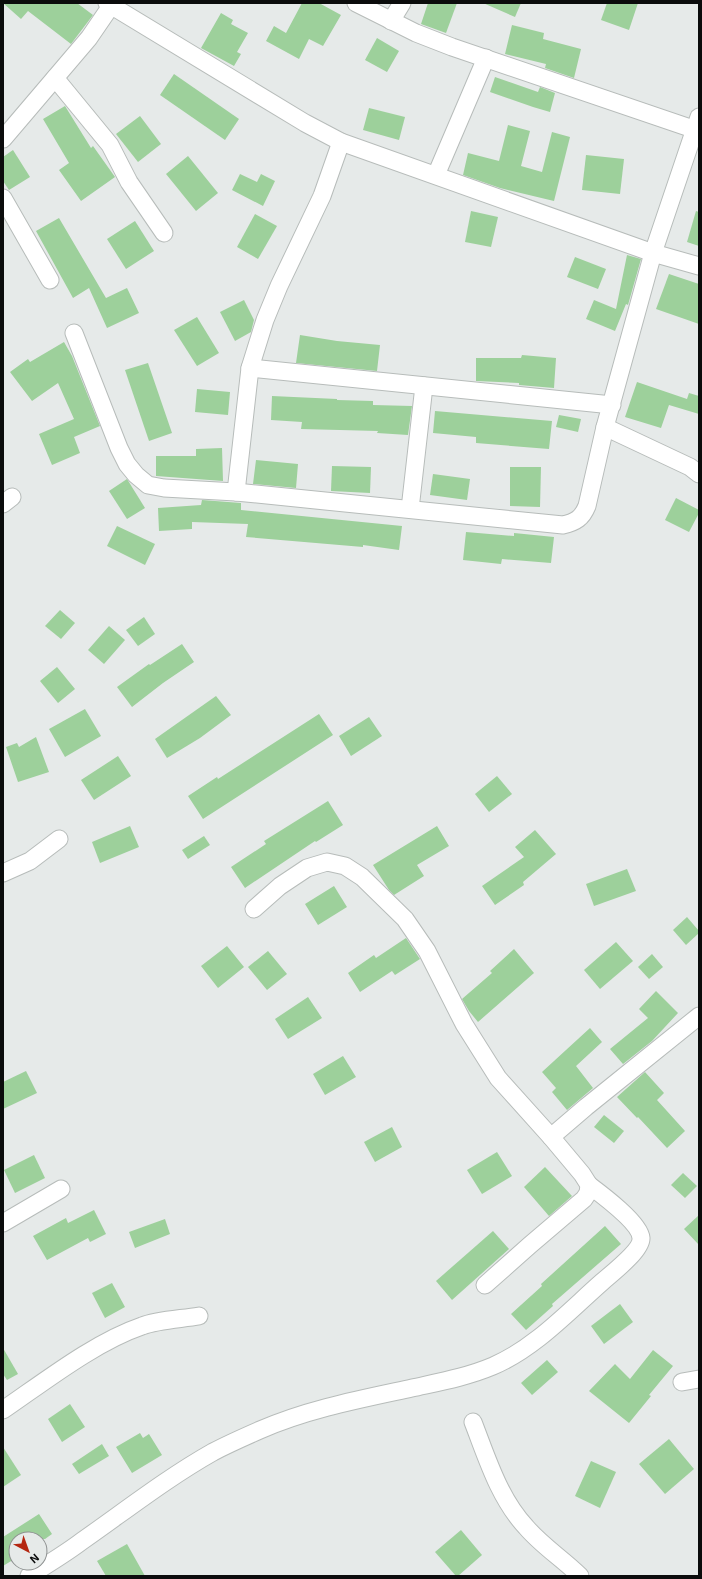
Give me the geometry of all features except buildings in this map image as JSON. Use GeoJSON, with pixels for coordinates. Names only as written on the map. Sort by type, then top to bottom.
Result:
{"type":"FeatureCollection","features":[{"type":"Feature","properties":{"kind":"street"},"geometry":{"type":"LineString","coordinates":[[74,333],[119,448],[127,464],[136,476],[148,485],[164,488],[236,492],[563,525],[572,523],[579,519],[587,506],[605,427],[653,253],[698,126],[452,47],[391,21],[356,3]]}},
{"type":"Feature","properties":{"kind":"street"},"geometry":{"type":"LineString","coordinates":[[391,21],[402,3]]}},
{"type":"Feature","properties":{"kind":"street"},"geometry":{"type":"LineString","coordinates":[[3,139],[89,38],[110,4],[305,123],[341,142],[653,253],[699,266]]}},
{"type":"Feature","properties":{"kind":"street"},"geometry":{"type":"LineString","coordinates":[[436,175],[486,58]]}},
{"type":"Feature","properties":{"kind":"street"},"geometry":{"type":"LineString","coordinates":[[56,78],[110,145],[129,182],[164,233]]}},
{"type":"Feature","properties":{"kind":"street"},"geometry":{"type":"LineString","coordinates":[[236,492],[250,368],[268,313],[279,286],[322,196],[341,142]]}},
{"type":"Feature","properties":{"kind":"street"},"geometry":{"type":"LineString","coordinates":[[3,198],[50,280]]}},
{"type":"Feature","properties":{"kind":"street"},"geometry":{"type":"LineString","coordinates":[[250,368],[612,405]]}},
{"type":"Feature","properties":{"kind":"street"},"geometry":{"type":"LineString","coordinates":[[410,509],[424,386]]}},
{"type":"Feature","properties":{"kind":"street"},"geometry":{"type":"LineString","coordinates":[[605,427],[690,467],[699,474]]}},
{"type":"Feature","properties":{"kind":"street"},"geometry":{"type":"LineString","coordinates":[[3,873],[30,861],[59,839]]}},
{"type":"Feature","properties":{"kind":"street"},"geometry":{"type":"LineString","coordinates":[[29,1576],[178,1474],[213,1452],[262,1429],[318,1411],[448,1380],[493,1366],[520,1351],[545,1332],[633,1254],[639,1245],[641,1238],[638,1230],[621,1211],[589,1185],[552,1137],[498,1078],[464,1024],[427,951],[405,919],[362,877],[345,866],[327,862],[320,864],[307,868],[280,886],[254,909]]}},
{"type":"Feature","properties":{"kind":"street"},"geometry":{"type":"LineString","coordinates":[[552,1137],[586,1107],[699,1016]]}},
{"type":"Feature","properties":{"kind":"street"},"geometry":{"type":"LineString","coordinates":[[485,1285],[584,1199],[588,1193],[589,1185]]}},
{"type":"Feature","properties":{"kind":"street"},"geometry":{"type":"LineString","coordinates":[[3,1223],[61,1189]]}},
{"type":"Feature","properties":{"kind":"street"},"geometry":{"type":"LineString","coordinates":[[3,1410],[115,1337],[143,1325],[199,1316]]}},
{"type":"Feature","properties":{"kind":"street"},"geometry":{"type":"LineString","coordinates":[[682,1382],[699,1379]]}},
{"type":"Feature","properties":{"kind":"street"},"geometry":{"type":"LineString","coordinates":[[473,1422],[492,1470],[506,1500],[525,1527],[580,1576]]}}]}
